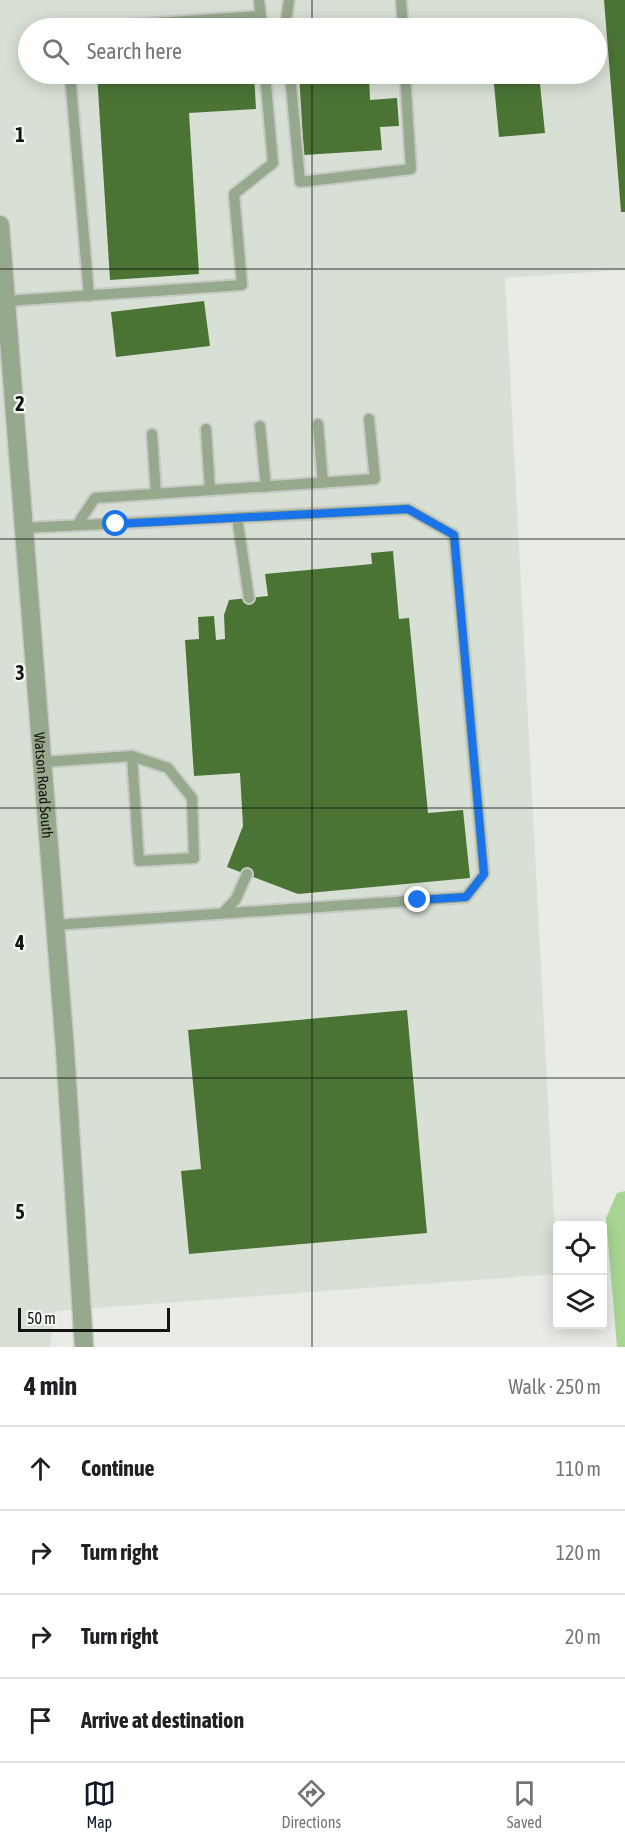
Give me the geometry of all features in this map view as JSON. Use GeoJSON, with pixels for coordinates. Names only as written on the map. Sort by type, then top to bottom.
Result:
{"type":"FeatureCollection","features":[{"type":"Feature","properties":{"kind":"street","name":"Watson Road South"},"geometry":{"type":"LineString","coordinates":[[0,225],[55,925],[84,1347]]}},
{"type":"Feature","properties":{"kind":"lane"},"geometry":{"type":"LineString","coordinates":[[231,18],[261,16],[259,0]]}},
{"type":"Feature","properties":{"kind":"lane"},"geometry":{"type":"LineString","coordinates":[[286,18],[289,0]]}},
{"type":"Feature","properties":{"kind":"lane"},"geometry":{"type":"LineString","coordinates":[[401,0],[402,18]]}},
{"type":"Feature","properties":{"kind":"lane"},"geometry":{"type":"LineString","coordinates":[[71,84],[89,296]]}},
{"type":"Feature","properties":{"kind":"lane"},"geometry":{"type":"LineString","coordinates":[[6,301],[242,285],[234,194],[273,163],[266,84]]}},
{"type":"Feature","properties":{"kind":"lane"},"geometry":{"type":"LineString","coordinates":[[291,84],[300,182],[411,169],[406,84]]}},
{"type":"Feature","properties":{"kind":"lane"},"geometry":{"type":"LineString","coordinates":[[77,525],[95,498],[375,479],[369,419]]}},
{"type":"Feature","properties":{"kind":"lane"},"geometry":{"type":"LineString","coordinates":[[318,424],[323,483]]}},
{"type":"Feature","properties":{"kind":"lane"},"geometry":{"type":"LineString","coordinates":[[260,426],[266,487]]}},
{"type":"Feature","properties":{"kind":"lane"},"geometry":{"type":"LineString","coordinates":[[206,429],[210,490]]}},
{"type":"Feature","properties":{"kind":"lane"},"geometry":{"type":"LineString","coordinates":[[152,434],[156,494]]}},
{"type":"Feature","properties":{"kind":"lane"},"geometry":{"type":"LineString","coordinates":[[24,528],[408,509],[454,535],[484,874],[466,897],[55,925]]}},
{"type":"Feature","properties":{"kind":"lane"},"geometry":{"type":"LineString","coordinates":[[237,517],[249,598]]}},
{"type":"Feature","properties":{"kind":"lane"},"geometry":{"type":"LineString","coordinates":[[42,762],[132,756],[168,768],[192,798],[194,858],[139,861],[132,756]]}},
{"type":"Feature","properties":{"kind":"lane"},"geometry":{"type":"LineString","coordinates":[[223,913],[236,899],[247,874]]}},
{"type":"Feature","properties":{"kind":"shaded area"},"geometry":{"type":"Polygon","coordinates":[[[0,0],[625,0],[625,270],[505,278],[554,1221],[553,1274],[55,1311],[50,1347],[0,1347],[0,0]]]}},
{"type":"Feature","properties":{"kind":"green space"},"geometry":{"type":"Polygon","coordinates":[[[625,1191],[625,1347],[617,1347],[606,1218],[617,1193],[625,1191]]]}},
{"type":"Feature","properties":{"kind":"building"},"geometry":{"type":"Polygon","coordinates":[[[604,0],[625,0],[625,212],[621,212],[604,0]]]}},
{"type":"Feature","properties":{"kind":"building"},"geometry":{"type":"Polygon","coordinates":[[[98,84],[255,84],[256,109],[189,113],[199,274],[110,280],[98,84]]]}},
{"type":"Feature","properties":{"kind":"building"},"geometry":{"type":"Polygon","coordinates":[[[300,84],[369,84],[370,100],[397,98],[399,126],[380,127],[382,150],[304,155],[300,84]]]}},
{"type":"Feature","properties":{"kind":"building"},"geometry":{"type":"Polygon","coordinates":[[[494,84],[540,84],[545,133],[499,137],[494,84]]]}},
{"type":"Feature","properties":{"kind":"building"},"geometry":{"type":"Polygon","coordinates":[[[204,301],[210,346],[116,357],[111,312],[204,301]]]}},
{"type":"Feature","properties":{"kind":"building"},"geometry":{"type":"Polygon","coordinates":[[[393,551],[399,619],[409,618],[428,813],[463,810],[470,878],[298,894],[227,867],[243,826],[240,773],[194,776],[185,640],[199,639],[198,617],[214,616],[216,640],[225,639],[224,615],[229,600],[268,596],[265,574],[372,564],[371,553],[393,551]]]}},
{"type":"Feature","properties":{"kind":"building"},"geometry":{"type":"Polygon","coordinates":[[[407,1010],[427,1233],[189,1254],[181,1171],[201,1169],[188,1030],[407,1010]]]}},
{"type":"Feature","properties":{"kind":"route"},"geometry":{"type":"LineString","coordinates":[[116,524],[408,509],[454,535],[484,874],[466,897],[418,900]]}}]}
